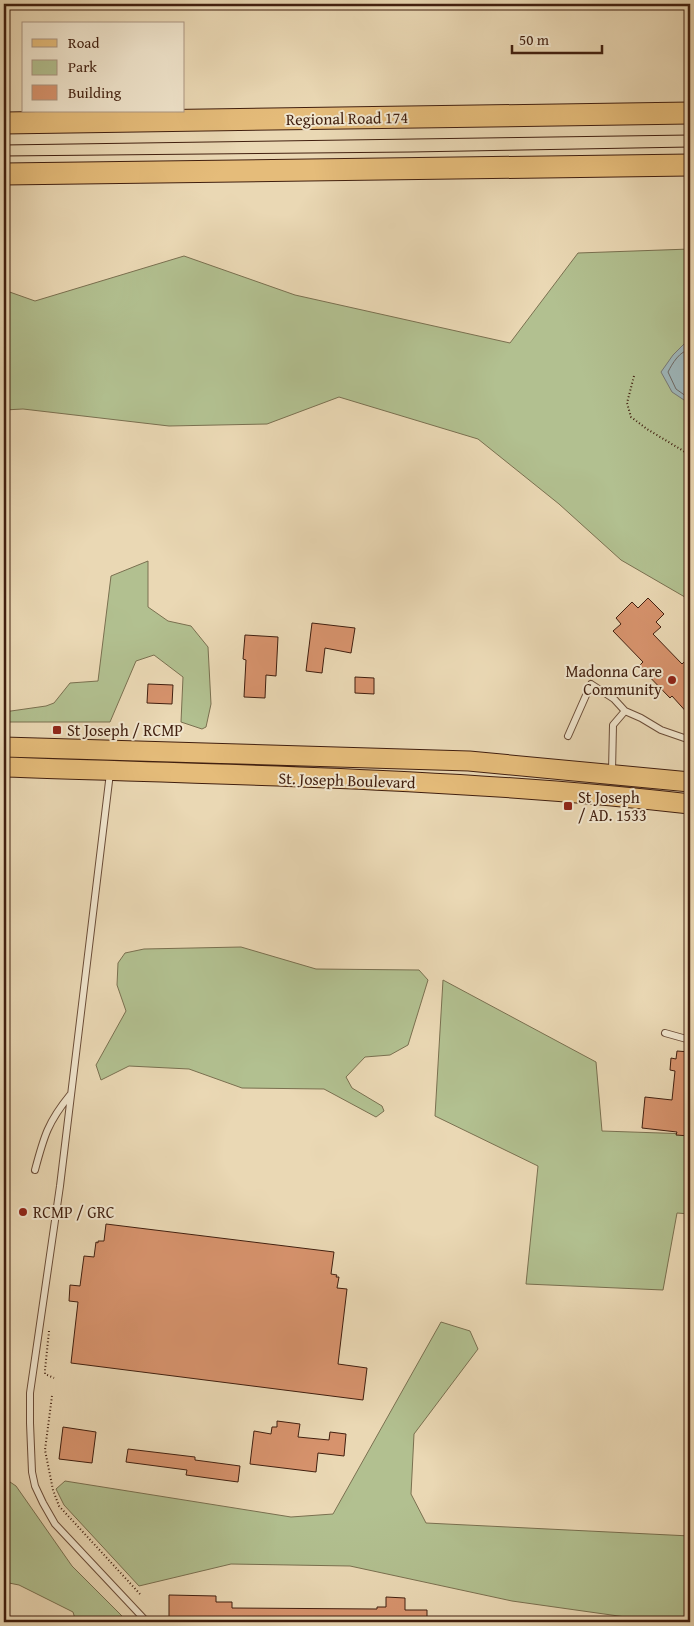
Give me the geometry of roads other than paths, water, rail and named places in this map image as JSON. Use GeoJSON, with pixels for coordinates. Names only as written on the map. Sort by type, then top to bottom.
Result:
{"type":"FeatureCollection","features":[{"type":"Feature","properties":{"kind":"highway","name":"Regional Road 174"},"geometry":{"type":"LineString","coordinates":[[4,123],[690,113]]}},
{"type":"Feature","properties":{"kind":"highway"},"geometry":{"type":"LineString","coordinates":[[4,174],[690,165]]}},
{"type":"Feature","properties":{"kind":"main road","name":"St. Joseph Boulevard"},"geometry":{"type":"LineString","coordinates":[[4,746],[110,760],[306,778],[473,785],[612,795],[690,804]]}},
{"type":"Feature","properties":{"kind":"main road","name":"St. Joseph Boulevard"},"geometry":{"type":"LineString","coordinates":[[4,767],[110,760],[305,755],[469,761],[612,773],[690,782]]}},
{"type":"Feature","properties":{"kind":"main road"},"geometry":{"type":"LineString","coordinates":[[305,755],[306,778]]}},
{"type":"Feature","properties":{"kind":"main road"},"geometry":{"type":"LineString","coordinates":[[612,773],[612,795]]}},
{"type":"Feature","properties":{"kind":"lane"},"geometry":{"type":"LineString","coordinates":[[568,736],[591,684],[614,700],[625,711],[642,718],[661,730],[690,740]]}},
{"type":"Feature","properties":{"kind":"lane"},"geometry":{"type":"LineString","coordinates":[[612,773],[613,725],[625,711]]}},
{"type":"Feature","properties":{"kind":"lane"},"geometry":{"type":"LineString","coordinates":[[110,760],[60,1186],[30,1393],[32,1472],[35,1486],[55,1524],[147,1622]]}},
{"type":"Feature","properties":{"kind":"lane"},"geometry":{"type":"LineString","coordinates":[[666,1033],[690,1040]]}},
{"type":"Feature","properties":{"kind":"lane"},"geometry":{"type":"LineString","coordinates":[[35,1170],[42,1140],[50,1122],[71,1094]]}},
{"type":"Feature","properties":{"kind":"water"},"geometry":{"type":"Polygon","coordinates":[[[684,344],[690,345],[690,404],[672,392],[661,372],[673,355],[684,344]]]}},
{"type":"Feature","properties":{"kind":"tram line"},"geometry":{"type":"LineString","coordinates":[[4,145],[690,135]]}},
{"type":"Feature","properties":{"kind":"tram line"},"geometry":{"type":"LineString","coordinates":[[4,156],[690,147]]}},
{"type":"Feature","properties":{"kind":"place","name":"Madonna Care Community"},"geometry":{"type":"Point","coordinates":[672,680]}},
{"type":"Feature","properties":{"kind":"place","name":"St Joseph / RCMP"},"geometry":{"type":"Point","coordinates":[57,730]}},
{"type":"Feature","properties":{"kind":"place","name":"St Joseph / AD. 1533"},"geometry":{"type":"Point","coordinates":[568,806]}},
{"type":"Feature","properties":{"kind":"place","name":"RCMP / GRC"},"geometry":{"type":"Point","coordinates":[23,1212]}}]}
